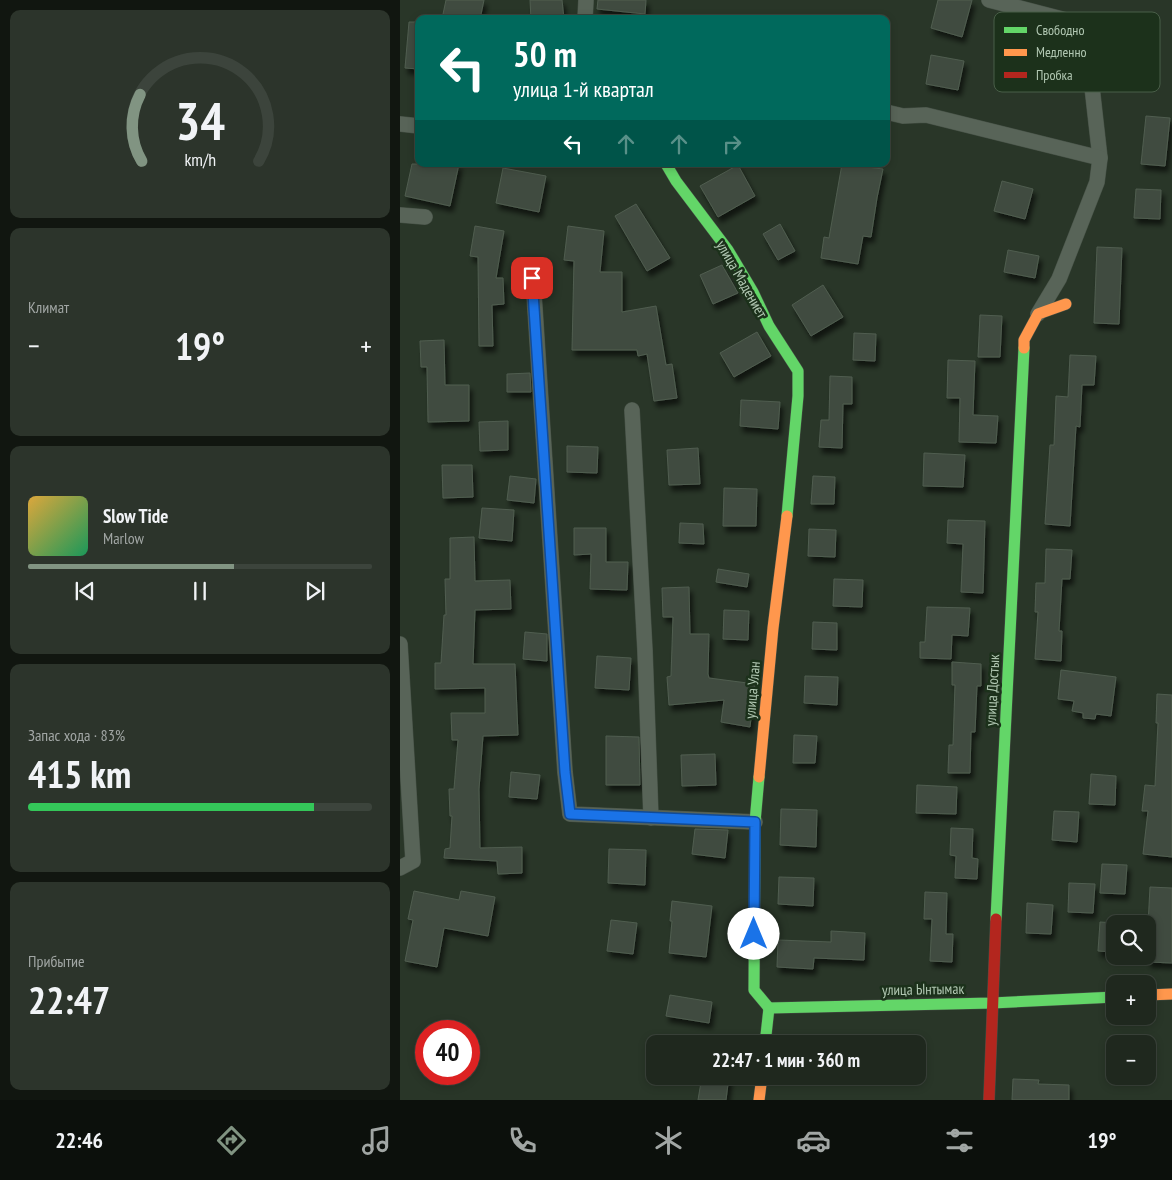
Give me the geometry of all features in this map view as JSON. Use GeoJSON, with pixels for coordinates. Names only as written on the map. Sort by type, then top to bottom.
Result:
{"type":"FeatureCollection","features":[{"type":"Feature","properties":{"kind":"street"},"geometry":{"type":"LineString","coordinates":[[585,15],[586,0]]}},
{"type":"Feature","properties":{"kind":"street"},"geometry":{"type":"LineString","coordinates":[[989,0],[1035,12]]}},
{"type":"Feature","properties":{"kind":"street"},"geometry":{"type":"LineString","coordinates":[[1038,314],[1059,279],[1097,182],[1100,158],[1093,92]]}},
{"type":"Feature","properties":{"kind":"street"},"geometry":{"type":"LineString","coordinates":[[890,113],[903,116],[926,114],[1100,158]]}},
{"type":"Feature","properties":{"kind":"street"},"geometry":{"type":"LineString","coordinates":[[400,124],[415,126]]}},
{"type":"Feature","properties":{"kind":"street","name":"улица Мадениет"},"geometry":{"type":"LineString","coordinates":[[668,167],[728,250],[753,292],[769,326],[798,371]]}},
{"type":"Feature","properties":{"kind":"street"},"geometry":{"type":"LineString","coordinates":[[400,215],[425,217]]}},
{"type":"Feature","properties":{"kind":"street"},"geometry":{"type":"LineString","coordinates":[[532,278],[565,772],[570,814],[755,822]]}},
{"type":"Feature","properties":{"kind":"street"},"geometry":{"type":"LineString","coordinates":[[1038,314],[1066,304]]}},
{"type":"Feature","properties":{"kind":"street","name":"улица Достык"},"geometry":{"type":"LineString","coordinates":[[989,1100],[1024,340],[1038,314]]}},
{"type":"Feature","properties":{"kind":"street","name":"улица Улан"},"geometry":{"type":"LineString","coordinates":[[769,1008],[754,990],[755,822],[786,527],[798,396],[798,371]]}},
{"type":"Feature","properties":{"kind":"street"},"geometry":{"type":"LineString","coordinates":[[632,410],[645,651],[651,818]]}},
{"type":"Feature","properties":{"kind":"street"},"geometry":{"type":"LineString","coordinates":[[400,644],[406,865]]}},
{"type":"Feature","properties":{"kind":"street"},"geometry":{"type":"LineString","coordinates":[[1156,995],[1172,994]]}},
{"type":"Feature","properties":{"kind":"street","name":"улица Ынтымак"},"geometry":{"type":"LineString","coordinates":[[769,1008],[992,1003],[1106,997]]}},
{"type":"Feature","properties":{"kind":"street"},"geometry":{"type":"LineString","coordinates":[[766,1035],[769,1008]]}},
{"type":"Feature","properties":{"kind":"street"},"geometry":{"type":"LineString","coordinates":[[759,1100],[761,1085]]}},
{"type":"Feature","properties":{"kind":"building"},"geometry":{"type":"Polygon","coordinates":[[[446,0],[484,0],[481,15],[443,15],[446,0]]]}},
{"type":"Feature","properties":{"kind":"building"},"geometry":{"type":"Polygon","coordinates":[[[530,0],[562,0],[564,15],[531,15],[530,0]]]}},
{"type":"Feature","properties":{"kind":"building"},"geometry":{"type":"Polygon","coordinates":[[[598,0],[646,0],[645,14],[597,9],[598,0]]]}},
{"type":"Feature","properties":{"kind":"building"},"geometry":{"type":"Polygon","coordinates":[[[938,0],[972,0],[962,37],[931,28],[938,0]]]}},
{"type":"Feature","properties":{"kind":"building"},"geometry":{"type":"Polygon","coordinates":[[[409,22],[415,22],[415,69],[405,68],[409,22]]]}},
{"type":"Feature","properties":{"kind":"building"},"geometry":{"type":"Polygon","coordinates":[[[931,55],[964,61],[958,90],[926,84],[931,55]]]}},
{"type":"Feature","properties":{"kind":"building"},"geometry":{"type":"Polygon","coordinates":[[[1146,116],[1170,118],[1165,166],[1141,164],[1146,116]]]}},
{"type":"Feature","properties":{"kind":"building"},"geometry":{"type":"Polygon","coordinates":[[[412,164],[415,164],[415,167],[458,167],[450,206],[405,196],[412,164]]]}},
{"type":"Feature","properties":{"kind":"building"},"geometry":{"type":"Polygon","coordinates":[[[734,167],[739,167],[755,196],[718,217],[700,186],[734,167]]]}},
{"type":"Feature","properties":{"kind":"building"},"geometry":{"type":"Polygon","coordinates":[[[841,167],[883,169],[871,237],[863,236],[858,264],[821,258],[824,237],[829,238],[841,167]]]}},
{"type":"Feature","properties":{"kind":"building"},"geometry":{"type":"Polygon","coordinates":[[[503,168],[546,176],[539,212],[496,203],[503,168]]]}},
{"type":"Feature","properties":{"kind":"building"},"geometry":{"type":"Polygon","coordinates":[[[1002,181],[1033,189],[1025,219],[994,211],[1002,181]]]}},
{"type":"Feature","properties":{"kind":"building"},"geometry":{"type":"Polygon","coordinates":[[[1136,189],[1161,190],[1160,219],[1134,218],[1136,189]]]}},
{"type":"Feature","properties":{"kind":"building"},"geometry":{"type":"Polygon","coordinates":[[[636,204],[670,258],[647,271],[615,216],[636,204]]]}},
{"type":"Feature","properties":{"kind":"building"},"geometry":{"type":"Polygon","coordinates":[[[780,224],[795,251],[778,260],[763,234],[780,224]]]}},
{"type":"Feature","properties":{"kind":"building"},"geometry":{"type":"Polygon","coordinates":[[[475,226],[504,231],[496,278],[503,278],[504,304],[492,305],[493,346],[479,346],[478,257],[470,256],[475,226]]]}},
{"type":"Feature","properties":{"kind":"building"},"geometry":{"type":"Polygon","coordinates":[[[568,226],[604,231],[600,272],[622,272],[622,312],[656,306],[666,365],[672,364],[677,398],[654,401],[647,354],[638,356],[637,350],[572,350],[574,261],[564,260],[568,226]]]}},
{"type":"Feature","properties":{"kind":"building"},"geometry":{"type":"Polygon","coordinates":[[[1097,247],[1122,248],[1119,324],[1094,323],[1097,247]]]}},
{"type":"Feature","properties":{"kind":"building"},"geometry":{"type":"Polygon","coordinates":[[[1008,250],[1039,256],[1035,278],[1004,272],[1008,250]]]}},
{"type":"Feature","properties":{"kind":"building"},"geometry":{"type":"Polygon","coordinates":[[[722,265],[738,293],[713,304],[700,275],[722,265]]]}},
{"type":"Feature","properties":{"kind":"building"},"geometry":{"type":"Polygon","coordinates":[[[823,285],[843,317],[811,336],[792,305],[823,285]]]}},
{"type":"Feature","properties":{"kind":"building"},"geometry":{"type":"Polygon","coordinates":[[[980,315],[1002,316],[1000,357],[978,357],[980,315]]]}},
{"type":"Feature","properties":{"kind":"building"},"geometry":{"type":"Polygon","coordinates":[[[757,332],[771,356],[734,377],[720,353],[757,332]]]}},
{"type":"Feature","properties":{"kind":"building"},"geometry":{"type":"Polygon","coordinates":[[[854,333],[876,334],[875,361],[853,360],[854,333]]]}},
{"type":"Feature","properties":{"kind":"building"},"geometry":{"type":"Polygon","coordinates":[[[444,340],[445,385],[469,385],[469,421],[428,422],[427,367],[421,367],[420,341],[444,340]]]}},
{"type":"Feature","properties":{"kind":"building"},"geometry":{"type":"Polygon","coordinates":[[[1070,355],[1096,356],[1094,385],[1082,385],[1080,427],[1076,426],[1070,526],[1045,524],[1050,445],[1054,445],[1056,396],[1068,397],[1070,355]]]}},
{"type":"Feature","properties":{"kind":"building"},"geometry":{"type":"Polygon","coordinates":[[[948,360],[975,361],[973,415],[998,416],[996,443],[959,442],[960,398],[947,398],[948,360]]]}},
{"type":"Feature","properties":{"kind":"building"},"geometry":{"type":"Polygon","coordinates":[[[530,373],[531,392],[507,392],[507,374],[530,373]]]}},
{"type":"Feature","properties":{"kind":"building"},"geometry":{"type":"Polygon","coordinates":[[[830,376],[852,377],[852,404],[843,404],[842,448],[819,447],[821,420],[829,420],[830,376]]]}},
{"type":"Feature","properties":{"kind":"building"},"geometry":{"type":"Polygon","coordinates":[[[741,400],[780,402],[778,429],[740,426],[741,400]]]}},
{"type":"Feature","properties":{"kind":"building"},"geometry":{"type":"Polygon","coordinates":[[[508,421],[508,450],[480,451],[479,422],[508,421]]]}},
{"type":"Feature","properties":{"kind":"building"},"geometry":{"type":"Polygon","coordinates":[[[567,446],[598,447],[597,473],[567,472],[567,446]]]}},
{"type":"Feature","properties":{"kind":"building"},"geometry":{"type":"Polygon","coordinates":[[[698,448],[700,484],[669,485],[667,450],[698,448]]]}},
{"type":"Feature","properties":{"kind":"building"},"geometry":{"type":"Polygon","coordinates":[[[924,453],[965,455],[963,487],[923,486],[924,453]]]}},
{"type":"Feature","properties":{"kind":"building"},"geometry":{"type":"Polygon","coordinates":[[[442,465],[472,465],[473,497],[443,498],[442,465]]]}},
{"type":"Feature","properties":{"kind":"building"},"geometry":{"type":"Polygon","coordinates":[[[510,476],[536,479],[534,503],[507,500],[510,476]]]}},
{"type":"Feature","properties":{"kind":"building"},"geometry":{"type":"Polygon","coordinates":[[[813,476],[835,477],[834,504],[811,504],[813,476]]]}},
{"type":"Feature","properties":{"kind":"building"},"geometry":{"type":"Polygon","coordinates":[[[724,488],[757,489],[756,526],[723,526],[724,488]]]}},
{"type":"Feature","properties":{"kind":"building"},"geometry":{"type":"Polygon","coordinates":[[[482,508],[514,510],[512,541],[479,538],[482,508]]]}},
{"type":"Feature","properties":{"kind":"building"},"geometry":{"type":"Polygon","coordinates":[[[948,520],[985,521],[983,593],[961,592],[963,544],[947,543],[948,520]]]}},
{"type":"Feature","properties":{"kind":"building"},"geometry":{"type":"Polygon","coordinates":[[[680,523],[703,524],[704,544],[679,543],[680,523]]]}},
{"type":"Feature","properties":{"kind":"building"},"geometry":{"type":"Polygon","coordinates":[[[574,528],[606,528],[606,562],[628,562],[627,590],[590,589],[591,554],[574,555],[574,528]]]}},
{"type":"Feature","properties":{"kind":"building"},"geometry":{"type":"Polygon","coordinates":[[[809,529],[836,530],[835,557],[808,556],[809,529]]]}},
{"type":"Feature","properties":{"kind":"building"},"geometry":{"type":"Polygon","coordinates":[[[474,537],[475,581],[510,580],[511,609],[475,610],[473,664],[515,664],[518,735],[483,736],[479,789],[480,848],[522,847],[522,873],[498,874],[497,861],[444,858],[445,849],[450,848],[452,816],[450,816],[449,789],[454,789],[458,740],[452,740],[451,713],[485,713],[485,688],[435,689],[435,663],[441,663],[444,615],[446,615],[445,579],[450,579],[450,538],[474,537]]]}},
{"type":"Feature","properties":{"kind":"building"},"geometry":{"type":"Polygon","coordinates":[[[1046,549],[1072,550],[1070,579],[1062,579],[1059,631],[1062,631],[1061,661],[1035,659],[1038,612],[1035,612],[1036,583],[1045,583],[1046,549]]]}},
{"type":"Feature","properties":{"kind":"building"},"geometry":{"type":"Polygon","coordinates":[[[718,569],[749,574],[747,587],[716,582],[718,569]]]}},
{"type":"Feature","properties":{"kind":"building"},"geometry":{"type":"Polygon","coordinates":[[[834,579],[863,580],[862,607],[833,606],[834,579]]]}},
{"type":"Feature","properties":{"kind":"building"},"geometry":{"type":"Polygon","coordinates":[[[689,587],[690,634],[709,634],[709,678],[755,684],[750,727],[721,722],[724,700],[669,705],[667,677],[671,676],[673,617],[663,617],[662,588],[689,587]]]}},
{"type":"Feature","properties":{"kind":"building"},"geometry":{"type":"Polygon","coordinates":[[[927,607],[970,608],[968,636],[952,635],[951,659],[920,658],[920,642],[925,642],[927,607]]]}},
{"type":"Feature","properties":{"kind":"building"},"geometry":{"type":"Polygon","coordinates":[[[724,610],[749,611],[748,640],[723,639],[724,610]]]}},
{"type":"Feature","properties":{"kind":"building"},"geometry":{"type":"Polygon","coordinates":[[[813,622],[837,623],[837,650],[812,649],[813,622]]]}},
{"type":"Feature","properties":{"kind":"building"},"geometry":{"type":"Polygon","coordinates":[[[525,632],[547,634],[547,661],[523,659],[525,632]]]}},
{"type":"Feature","properties":{"kind":"building"},"geometry":{"type":"Polygon","coordinates":[[[597,656],[631,658],[629,690],[595,688],[597,656]]]}},
{"type":"Feature","properties":{"kind":"building"},"geometry":{"type":"Polygon","coordinates":[[[952,662],[981,664],[981,686],[977,686],[975,732],[971,732],[970,773],[948,773],[949,745],[953,745],[955,685],[952,685],[952,662]]]}},
{"type":"Feature","properties":{"kind":"building"},"geometry":{"type":"Polygon","coordinates":[[[1061,670],[1116,677],[1111,716],[1096,714],[1095,719],[1083,718],[1083,713],[1072,711],[1074,701],[1058,699],[1061,670]]]}},
{"type":"Feature","properties":{"kind":"building"},"geometry":{"type":"Polygon","coordinates":[[[805,676],[838,677],[837,705],[804,703],[805,676]]]}},
{"type":"Feature","properties":{"kind":"building"},"geometry":{"type":"Polygon","coordinates":[[[1157,694],[1172,695],[1172,857],[1143,854],[1148,811],[1142,811],[1145,785],[1155,786],[1158,723],[1156,723],[1157,694]]]}},
{"type":"Feature","properties":{"kind":"building"},"geometry":{"type":"Polygon","coordinates":[[[794,735],[817,736],[815,763],[793,763],[794,735]]]}},
{"type":"Feature","properties":{"kind":"building"},"geometry":{"type":"Polygon","coordinates":[[[606,736],[639,737],[640,785],[606,785],[606,736]]]}},
{"type":"Feature","properties":{"kind":"building"},"geometry":{"type":"Polygon","coordinates":[[[715,754],[716,785],[682,786],[681,755],[715,754]]]}},
{"type":"Feature","properties":{"kind":"building"},"geometry":{"type":"Polygon","coordinates":[[[511,772],[540,775],[537,799],[509,797],[511,772]]]}},
{"type":"Feature","properties":{"kind":"building"},"geometry":{"type":"Polygon","coordinates":[[[1091,774],[1116,776],[1115,805],[1089,804],[1091,774]]]}},
{"type":"Feature","properties":{"kind":"building"},"geometry":{"type":"Polygon","coordinates":[[[917,785],[957,787],[956,814],[916,813],[917,785]]]}},
{"type":"Feature","properties":{"kind":"building"},"geometry":{"type":"Polygon","coordinates":[[[781,809],[817,810],[816,847],[780,845],[781,809]]]}},
{"type":"Feature","properties":{"kind":"building"},"geometry":{"type":"Polygon","coordinates":[[[1054,811],[1079,812],[1077,842],[1052,840],[1054,811]]]}},
{"type":"Feature","properties":{"kind":"building"},"geometry":{"type":"Polygon","coordinates":[[[951,828],[973,829],[972,858],[978,859],[977,879],[955,878],[956,856],[950,855],[951,828]]]}},
{"type":"Feature","properties":{"kind":"building"},"geometry":{"type":"Polygon","coordinates":[[[695,829],[728,830],[725,858],[692,854],[695,829]]]}},
{"type":"Feature","properties":{"kind":"building"},"geometry":{"type":"Polygon","coordinates":[[[609,849],[646,850],[645,885],[608,883],[609,849]]]}},
{"type":"Feature","properties":{"kind":"building"},"geometry":{"type":"Polygon","coordinates":[[[1102,864],[1127,865],[1125,894],[1100,893],[1102,864]]]}},
{"type":"Feature","properties":{"kind":"building"},"geometry":{"type":"Polygon","coordinates":[[[779,877],[814,878],[813,906],[778,904],[779,877]]]}},
{"type":"Feature","properties":{"kind":"building"},"geometry":{"type":"Polygon","coordinates":[[[1069,883],[1095,884],[1093,913],[1068,912],[1069,883]]]}},
{"type":"Feature","properties":{"kind":"building"},"geometry":{"type":"Polygon","coordinates":[[[1150,887],[1172,888],[1172,963],[1156,962],[1156,915],[1149,915],[1150,887]]]}},
{"type":"Feature","properties":{"kind":"building"},"geometry":{"type":"Polygon","coordinates":[[[414,891],[459,900],[461,891],[495,897],[488,936],[444,928],[437,967],[405,961],[413,920],[408,919],[414,891]]]}},
{"type":"Feature","properties":{"kind":"building"},"geometry":{"type":"Polygon","coordinates":[[[925,892],[947,893],[946,934],[953,934],[952,962],[930,961],[932,919],[924,919],[925,892]]]}},
{"type":"Feature","properties":{"kind":"building"},"geometry":{"type":"Polygon","coordinates":[[[672,901],[712,906],[706,957],[669,953],[672,901]]]}},
{"type":"Feature","properties":{"kind":"building"},"geometry":{"type":"Polygon","coordinates":[[[1027,903],[1053,905],[1051,934],[1026,933],[1027,903]]]}},
{"type":"Feature","properties":{"kind":"building"},"geometry":{"type":"Polygon","coordinates":[[[611,920],[637,923],[633,954],[607,951],[611,920]]]}},
{"type":"Feature","properties":{"kind":"building"},"geometry":{"type":"Polygon","coordinates":[[[1100,922],[1106,922],[1106,951],[1098,951],[1100,922]]]}},
{"type":"Feature","properties":{"kind":"building"},"geometry":{"type":"Polygon","coordinates":[[[831,931],[865,933],[864,960],[814,958],[813,969],[777,967],[778,940],[831,942],[831,931]]]}},
{"type":"Feature","properties":{"kind":"building"},"geometry":{"type":"Polygon","coordinates":[[[670,995],[712,1002],[709,1023],[666,1016],[670,995]]]}},
{"type":"Feature","properties":{"kind":"building"},"geometry":{"type":"Polygon","coordinates":[[[1013,1079],[1039,1080],[1038,1084],[1069,1085],[1069,1100],[1012,1100],[1013,1079]]]}},
{"type":"Feature","properties":{"kind":"building"},"geometry":{"type":"Polygon","coordinates":[[[700,1085],[728,1085],[726,1100],[698,1100],[700,1085]]]}},
{"type":"Feature","properties":{"kind":"traffic: fast"},"geometry":{"type":"LineString","coordinates":[[668,167],[676,181],[728,250],[753,292],[769,326],[798,371],[798,396],[787,516]]}},
{"type":"Feature","properties":{"kind":"traffic: fast"},"geometry":{"type":"LineString","coordinates":[[996,919],[1024,348]]}},
{"type":"Feature","properties":{"kind":"traffic: fast"},"geometry":{"type":"LineString","coordinates":[[759,777],[755,822],[754,990],[769,1008]]}},
{"type":"Feature","properties":{"kind":"traffic: fast"},"geometry":{"type":"LineString","coordinates":[[769,1008],[992,1003],[1106,997]]}},
{"type":"Feature","properties":{"kind":"traffic: fast"},"geometry":{"type":"LineString","coordinates":[[766,1035],[769,1008]]}},
{"type":"Feature","properties":{"kind":"traffic: slow"},"geometry":{"type":"LineString","coordinates":[[1024,348],[1024,340],[1038,314],[1066,304]]}},
{"type":"Feature","properties":{"kind":"traffic: slow"},"geometry":{"type":"LineString","coordinates":[[759,777],[773,628],[787,516]]}},
{"type":"Feature","properties":{"kind":"traffic: slow"},"geometry":{"type":"LineString","coordinates":[[1156,995],[1172,994]]}},
{"type":"Feature","properties":{"kind":"traffic: slow"},"geometry":{"type":"LineString","coordinates":[[759,1100],[761,1085]]}},
{"type":"Feature","properties":{"kind":"traffic: jam"},"geometry":{"type":"LineString","coordinates":[[989,1100],[996,919]]}},
{"type":"Feature","properties":{"kind":"route"},"geometry":{"type":"LineString","coordinates":[[532,278],[565,772],[570,814],[755,822],[754,934]]}}]}
